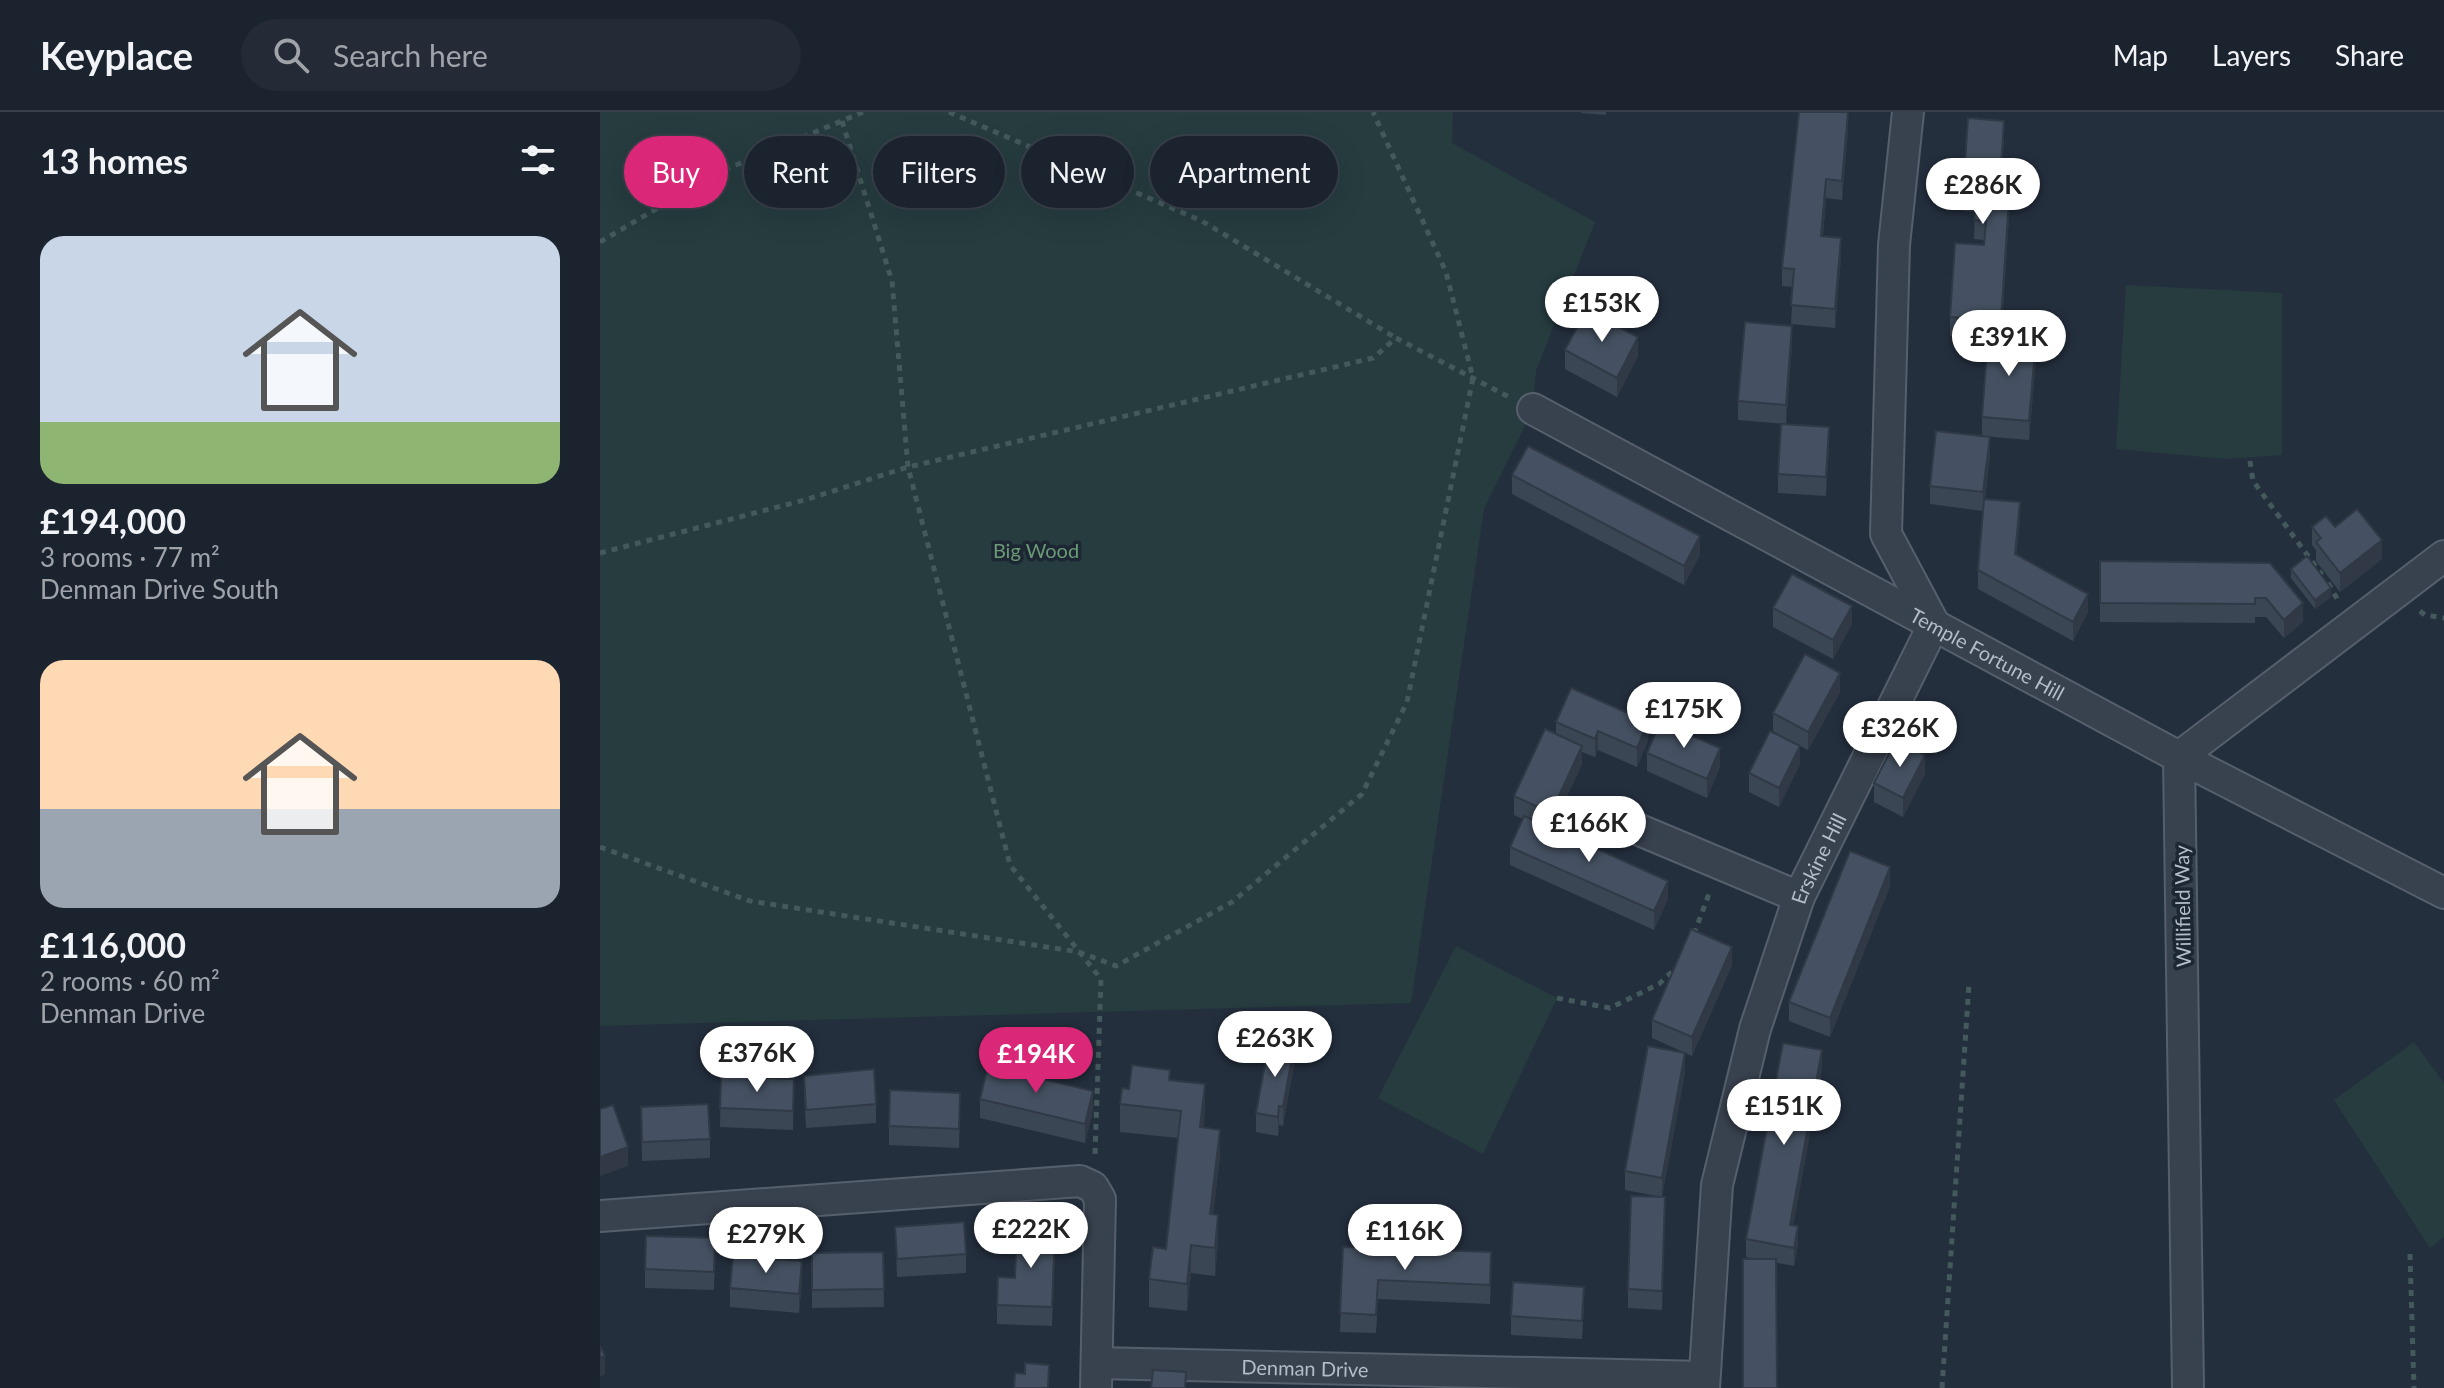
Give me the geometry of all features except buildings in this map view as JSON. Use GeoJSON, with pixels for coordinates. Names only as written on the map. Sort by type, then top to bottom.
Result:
{"type":"FeatureCollection","features":[{"type":"Feature","properties":{"kind":"street"},"geometry":{"type":"LineString","coordinates":[[1908,112],[1894,245],[1886,534],[1934,624]]}},
{"type":"Feature","properties":{"kind":"street","name":"Temple Fortune Hill"},"geometry":{"type":"LineString","coordinates":[[1533,409],[2179,757],[2444,893]]}},
{"type":"Feature","properties":{"kind":"street"},"geometry":{"type":"LineString","coordinates":[[2179,757],[2444,556]]}},
{"type":"Feature","properties":{"kind":"street","name":"Erskine Hill"},"geometry":{"type":"LineString","coordinates":[[1704,1382],[1717,1185],[1755,1029],[1799,897],[1934,624]]}},
{"type":"Feature","properties":{"kind":"street","name":"Willifield Way"},"geometry":{"type":"LineString","coordinates":[[2179,757],[2188,1388]]}},
{"type":"Feature","properties":{"kind":"street"},"geometry":{"type":"LineString","coordinates":[[1611,818],[1799,897]]}},
{"type":"Feature","properties":{"kind":"street"},"geometry":{"type":"LineString","coordinates":[[600,1216],[1080,1181],[1093,1187],[1100,1199],[1096,1376]]}},
{"type":"Feature","properties":{"kind":"street","name":"Denman Drive"},"geometry":{"type":"LineString","coordinates":[[1096,1376],[1704,1382]]}},
{"type":"Feature","properties":{"kind":"path"},"geometry":{"type":"LineString","coordinates":[[600,242],[717,173],[863,112]]}},
{"type":"Feature","properties":{"kind":"path"},"geometry":{"type":"LineString","coordinates":[[949,112],[1202,221],[1396,338],[1533,409]]}},
{"type":"Feature","properties":{"kind":"path"},"geometry":{"type":"LineString","coordinates":[[600,847],[750,901],[1079,952],[1116,966],[1232,902],[1362,794],[1407,702],[1473,378],[1446,272],[1373,112]]}},
{"type":"Feature","properties":{"kind":"path"},"geometry":{"type":"LineString","coordinates":[[842,121],[892,281],[908,467],[1010,865],[1101,979],[1093,1187]]}},
{"type":"Feature","properties":{"kind":"path"},"geometry":{"type":"LineString","coordinates":[[600,553],[805,500],[908,467],[1373,358],[1396,338]]}},
{"type":"Feature","properties":{"kind":"path"},"geometry":{"type":"LineString","coordinates":[[2250,461],[2253,481],[2331,589],[2353,627]]}},
{"type":"Feature","properties":{"kind":"path"},"geometry":{"type":"LineString","coordinates":[[1689,947],[1720,864]]}},
{"type":"Feature","properties":{"kind":"path"},"geometry":{"type":"LineString","coordinates":[[1557,998],[1610,1008],[1659,984],[1684,960]]}},
{"type":"Feature","properties":{"kind":"path"},"geometry":{"type":"LineString","coordinates":[[1942,1388],[1969,984]]}},
{"type":"Feature","properties":{"kind":"path"},"geometry":{"type":"LineString","coordinates":[[2410,1254],[2414,1388]]}},
{"type":"Feature","properties":{"kind":"green space","name":"Big Wood"},"geometry":{"type":"Polygon","coordinates":[[[600,112],[1453,112],[1452,143],[1595,222],[1536,371],[1533,409],[1484,509],[1411,1003],[600,1026],[600,112]]]}},
{"type":"Feature","properties":{"kind":"green space"},"geometry":{"type":"Polygon","coordinates":[[[2126,285],[2282,293],[2282,455],[2226,459],[2116,449],[2126,285]]]}},
{"type":"Feature","properties":{"kind":"green space"},"geometry":{"type":"Polygon","coordinates":[[[1456,946],[1557,998],[1483,1154],[1378,1098],[1456,946]]]}},
{"type":"Feature","properties":{"kind":"green space"},"geometry":{"type":"Polygon","coordinates":[[[2414,1042],[2444,1083],[2444,1237],[2430,1248],[2334,1100],[2414,1042]]]}}]}
